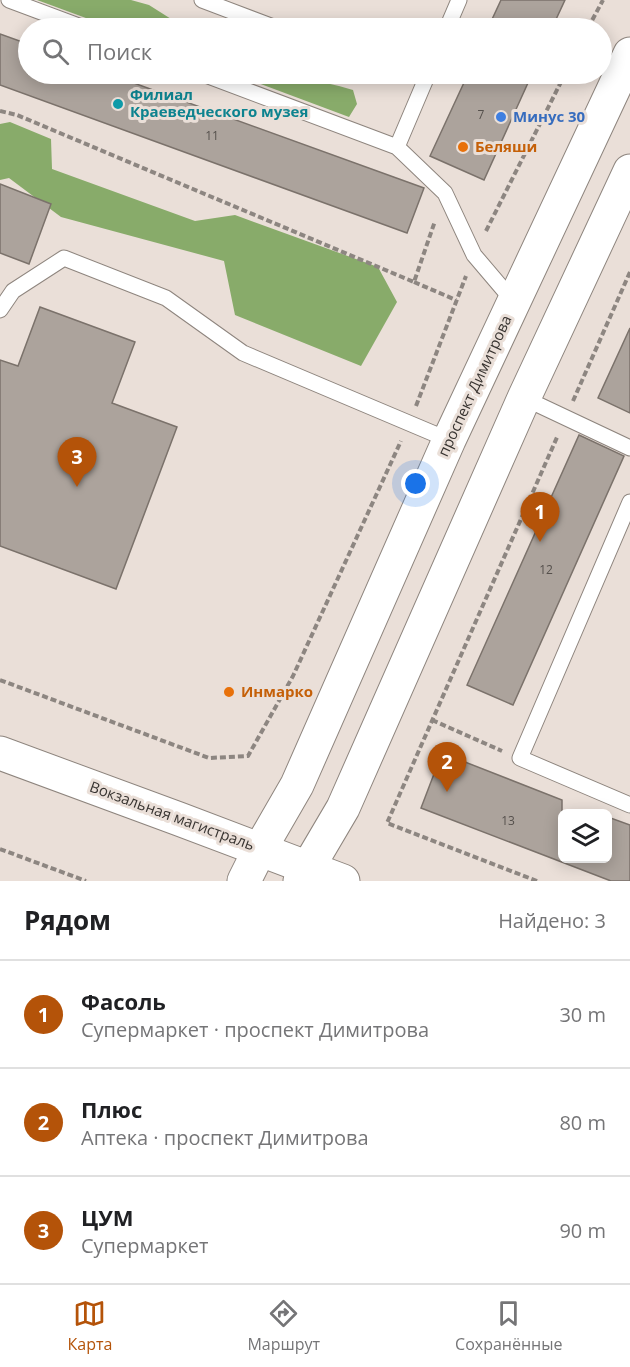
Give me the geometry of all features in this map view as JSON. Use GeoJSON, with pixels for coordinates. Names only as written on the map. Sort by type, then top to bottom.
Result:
{"type":"FeatureCollection","features":[{"type":"Feature","properties":{"kind":"main road","name":"проспект Димитрова"},"geometry":{"type":"LineString","coordinates":[[244,881],[297,784],[449,440],[630,54]]}},
{"type":"Feature","properties":{"kind":"main road"},"geometry":{"type":"LineString","coordinates":[[303,874],[343,808],[524,398],[630,172]]}},
{"type":"Feature","properties":{"kind":"main road","name":"Вокзальная магистраль"},"geometry":{"type":"LineString","coordinates":[[0,753],[260,849],[303,874],[343,881]]}},
{"type":"Feature","properties":{"kind":"lane"},"geometry":{"type":"LineString","coordinates":[[9,0],[57,18]]}},
{"type":"Feature","properties":{"kind":"lane"},"geometry":{"type":"LineString","coordinates":[[451,18],[459,0]]}},
{"type":"Feature","properties":{"kind":"lane"},"geometry":{"type":"LineString","coordinates":[[205,1],[250,18]]}},
{"type":"Feature","properties":{"kind":"lane"},"geometry":{"type":"LineString","coordinates":[[230,84],[397,147],[445,193],[474,255],[514,302]]}},
{"type":"Feature","properties":{"kind":"lane"},"geometry":{"type":"LineString","coordinates":[[397,147],[424,84]]}},
{"type":"Feature","properties":{"kind":"lane"},"geometry":{"type":"LineString","coordinates":[[0,310],[13,291],[64,258],[166,298],[243,353],[449,440]]}},
{"type":"Feature","properties":{"kind":"lane"},"geometry":{"type":"LineString","coordinates":[[524,398],[630,448]]}},
{"type":"Feature","properties":{"kind":"lane"},"geometry":{"type":"LineString","coordinates":[[630,502],[520,758],[630,805]]}},
{"type":"Feature","properties":{"kind":"path"},"geometry":{"type":"LineString","coordinates":[[593,18],[603,0]]}},
{"type":"Feature","properties":{"kind":"path"},"geometry":{"type":"LineString","coordinates":[[0,111],[17,115],[456,300]]}},
{"type":"Feature","properties":{"kind":"path"},"geometry":{"type":"LineString","coordinates":[[414,282],[445,193]]}},
{"type":"Feature","properties":{"kind":"path"},"geometry":{"type":"LineString","coordinates":[[537,881],[387,823],[630,272]]}},
{"type":"Feature","properties":{"kind":"path"},"geometry":{"type":"LineString","coordinates":[[0,680],[209,758],[248,756]]}},
{"type":"Feature","properties":{"kind":"path"},"geometry":{"type":"LineString","coordinates":[[432,720],[520,758]]}},
{"type":"Feature","properties":{"kind":"path"},"geometry":{"type":"LineString","coordinates":[[0,849],[86,881]]}},
{"type":"Feature","properties":{"kind":"green space"},"geometry":{"type":"Polygon","coordinates":[[[37,0],[131,0],[149,5],[170,18],[86,18],[37,0]]]}},
{"type":"Feature","properties":{"kind":"green space"},"geometry":{"type":"Polygon","coordinates":[[[261,84],[330,84],[353,90],[357,104],[349,117],[261,84]]]}},
{"type":"Feature","properties":{"kind":"green space"},"geometry":{"type":"Polygon","coordinates":[[[10,122],[51,139],[52,169],[195,221],[235,215],[378,267],[397,302],[361,366],[235,315],[224,261],[61,217],[9,178],[0,180],[0,124],[10,122]]]}},
{"type":"Feature","properties":{"kind":"building"},"geometry":{"type":"Polygon","coordinates":[[[501,0],[565,0],[557,18],[493,18],[501,0]]]}},
{"type":"Feature","properties":{"kind":"building"},"geometry":{"type":"Polygon","coordinates":[[[0,34],[18,40],[18,84],[137,84],[424,188],[407,233],[0,85],[0,34]]]}},
{"type":"Feature","properties":{"kind":"building"},"geometry":{"type":"Polygon","coordinates":[[[463,84],[527,84],[484,180],[430,156],[463,84]]]}},
{"type":"Feature","properties":{"kind":"building"},"geometry":{"type":"Polygon","coordinates":[[[0,184],[51,204],[29,264],[0,253],[0,184]]]}},
{"type":"Feature","properties":{"kind":"building"},"geometry":{"type":"Polygon","coordinates":[[[40,307],[135,342],[112,403],[177,427],[116,589],[0,546],[0,360],[18,366],[40,307]]]}},
{"type":"Feature","properties":{"kind":"building"},"geometry":{"type":"Polygon","coordinates":[[[630,328],[630,413],[598,398],[630,328]]]}},
{"type":"Feature","properties":{"kind":"building"},"geometry":{"type":"Polygon","coordinates":[[[579,435],[624,456],[513,705],[467,685],[579,435]]]}},
{"type":"Feature","properties":{"kind":"building"},"geometry":{"type":"Polygon","coordinates":[[[442,753],[562,800],[562,809],[558,809],[558,861],[421,808],[442,753]]]}},
{"type":"Feature","properties":{"kind":"building"},"geometry":{"type":"Polygon","coordinates":[[[612,818],[630,825],[630,881],[611,881],[564,863],[612,863],[612,818]]]}},
{"type":"Feature","properties":{"kind":"place","name":"Филиал Краеведческого музея"},"geometry":{"type":"Point","coordinates":[118,104]}},
{"type":"Feature","properties":{"kind":"place","name":"Минус 30"},"geometry":{"type":"Point","coordinates":[501,117]}},
{"type":"Feature","properties":{"kind":"place","name":"Беляши"},"geometry":{"type":"Point","coordinates":[463,147]}},
{"type":"Feature","properties":{"kind":"place","name":"ЦУМ"},"geometry":{"type":"Point","coordinates":[77,487]}},
{"type":"Feature","properties":{"kind":"place","name":"Фасоль"},"geometry":{"type":"Point","coordinates":[540,542]}},
{"type":"Feature","properties":{"kind":"place","name":"Инмарко"},"geometry":{"type":"Point","coordinates":[229,692]}},
{"type":"Feature","properties":{"kind":"place","name":"Плюс"},"geometry":{"type":"Point","coordinates":[447,792]}}]}
